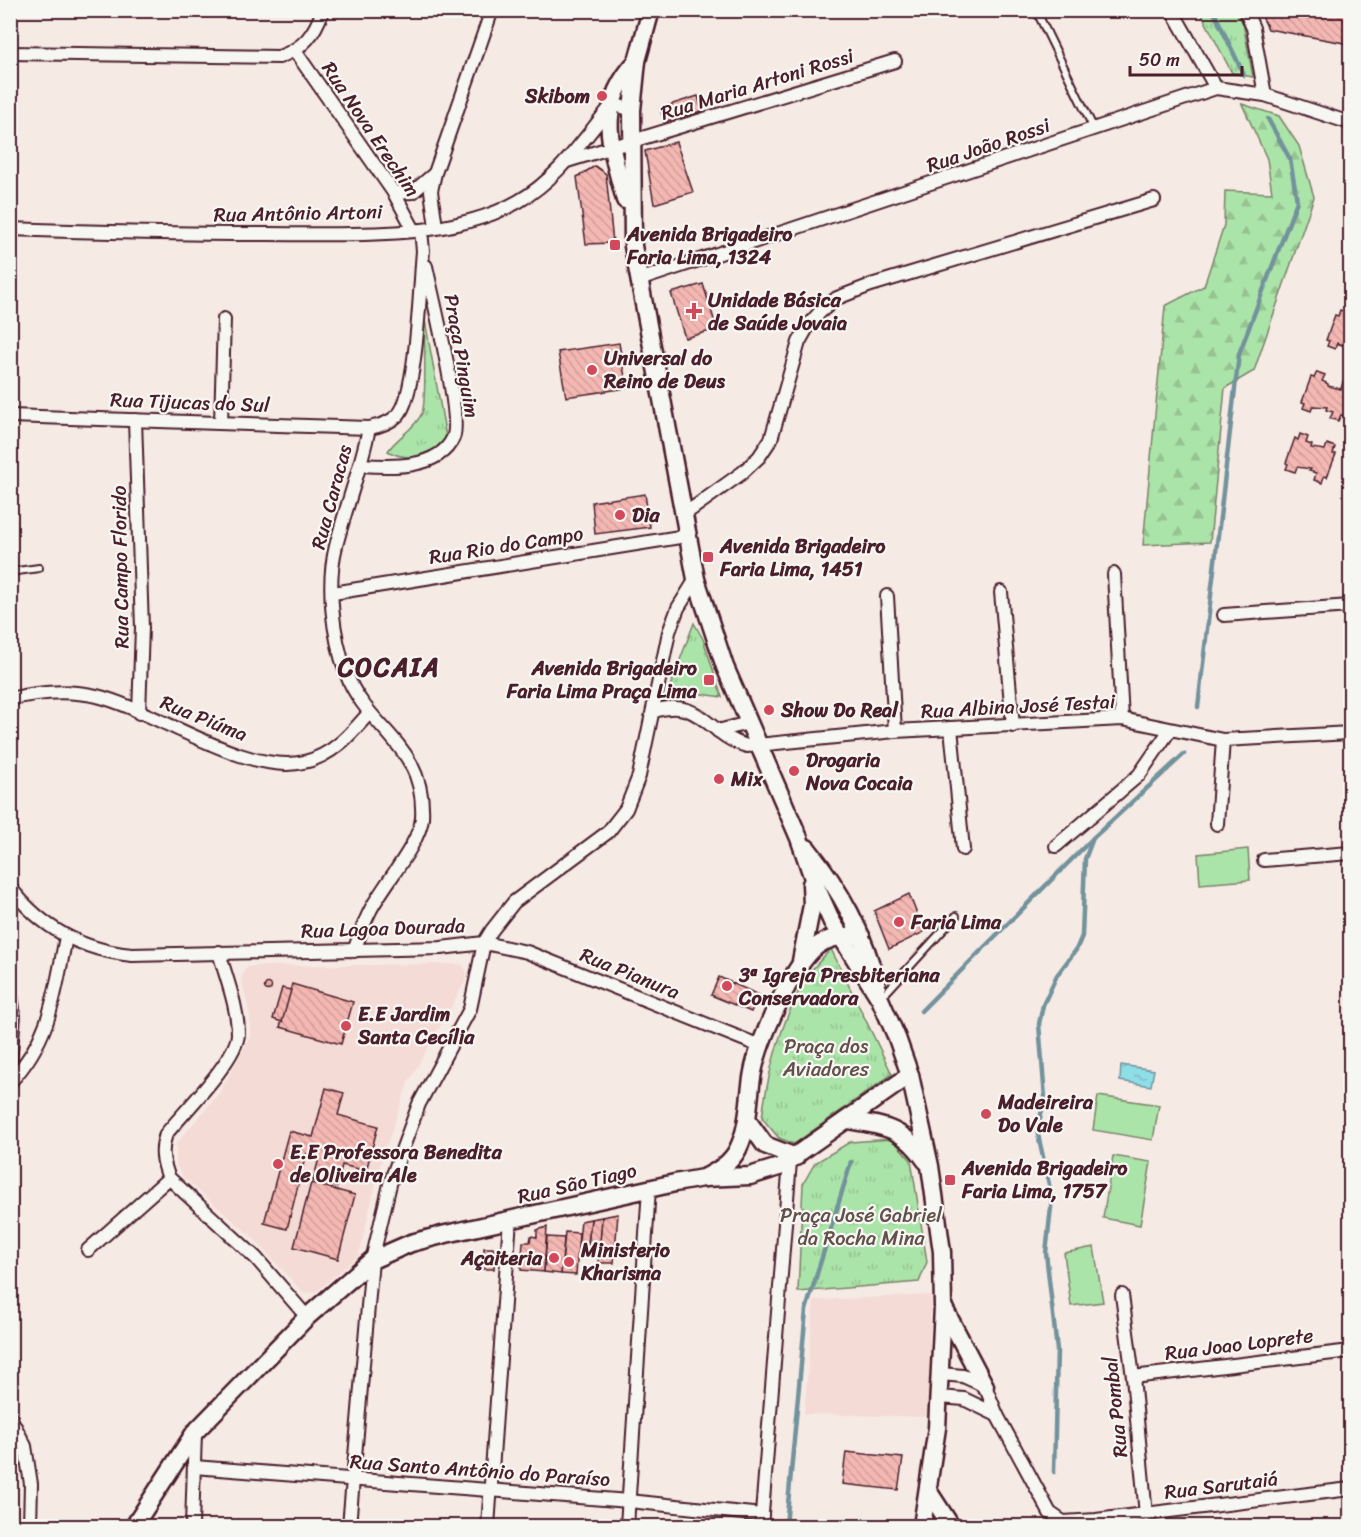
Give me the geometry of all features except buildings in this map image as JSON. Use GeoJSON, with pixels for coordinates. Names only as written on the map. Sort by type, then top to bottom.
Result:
{"type":"FeatureCollection","features":[{"type":"Feature","properties":{"kind":"main road"},"geometry":{"type":"LineString","coordinates":[[651,10],[637,61],[632,110],[630,144],[632,225],[639,280],[686,536],[696,579],[725,667],[757,745],[799,838],[810,871],[841,937],[880,999]]}},
{"type":"Feature","properties":{"kind":"main road"},"geometry":{"type":"LineString","coordinates":[[632,225],[608,134],[613,104],[627,72],[637,61]]}},
{"type":"Feature","properties":{"kind":"main road"},"geometry":{"type":"LineString","coordinates":[[799,838],[830,877],[853,915],[870,958],[880,999],[910,1075],[930,1166],[942,1252],[943,1307],[940,1396],[923,1526]]}},
{"type":"Feature","properties":{"kind":"main road"},"geometry":{"type":"LineString","coordinates":[[703,1178],[729,1161],[738,1149],[747,1120],[753,1071],[760,1046],[801,961],[812,905],[810,871]]}},
{"type":"Feature","properties":{"kind":"main road"},"geometry":{"type":"LineString","coordinates":[[801,961],[818,946],[841,937],[861,936]]}},
{"type":"Feature","properties":{"kind":"main road","name":"Rua São Tiago"},"geometry":{"type":"LineString","coordinates":[[134,1527],[195,1432],[307,1317],[372,1260],[411,1243],[649,1188],[703,1178],[750,1176],[793,1159],[910,1075]]}},
{"type":"Feature","properties":{"kind":"main road"},"geometry":{"type":"LineString","coordinates":[[747,1120],[765,1145],[793,1159]]}},
{"type":"Feature","properties":{"kind":"main road"},"geometry":{"type":"LineString","coordinates":[[848,1120],[882,1125],[902,1133],[915,1144],[930,1166]]}},
{"type":"Feature","properties":{"kind":"main road"},"geometry":{"type":"LineString","coordinates":[[943,1307],[985,1386]]}},
{"type":"Feature","properties":{"kind":"main road"},"geometry":{"type":"LineString","coordinates":[[929,1492],[951,1527]]}},
{"type":"Feature","properties":{"kind":"street"},"geometry":{"type":"LineString","coordinates":[[10,53],[279,57],[295,51],[312,35],[322,10]]}},
{"type":"Feature","properties":{"kind":"street"},"geometry":{"type":"LineString","coordinates":[[436,227],[431,190],[435,173],[492,10]]}},
{"type":"Feature","properties":{"kind":"street"},"geometry":{"type":"LineString","coordinates":[[1172,10],[1216,88]]}},
{"type":"Feature","properties":{"kind":"street"},"geometry":{"type":"LineString","coordinates":[[1245,10],[1253,28],[1266,95]]}},
{"type":"Feature","properties":{"kind":"street","name":"Rua Nova Erechim"},"geometry":{"type":"LineString","coordinates":[[295,51],[418,230],[423,251],[408,396],[399,414],[391,421],[369,428]]}},
{"type":"Feature","properties":{"kind":"street","name":"Rua Maria Artoni Rossi"},"geometry":{"type":"LineString","coordinates":[[630,144],[895,61]]}},
{"type":"Feature","properties":{"kind":"street","name":"Rua João Rossi"},"geometry":{"type":"LineString","coordinates":[[639,280],[1216,88],[1266,95],[1350,123]]}},
{"type":"Feature","properties":{"kind":"street"},"geometry":{"type":"LineString","coordinates":[[613,104],[632,110]]}},
{"type":"Feature","properties":{"kind":"street","name":"Rua Antônio Artoni"},"geometry":{"type":"LineString","coordinates":[[10,229],[168,234],[324,234],[418,230],[475,219],[508,207],[536,190],[567,161],[613,104]]}},
{"type":"Feature","properties":{"kind":"street","name":"Rua Antônio Artoni"},"geometry":{"type":"LineString","coordinates":[[567,161],[630,144]]}},
{"type":"Feature","properties":{"kind":"street"},"geometry":{"type":"LineString","coordinates":[[394,193],[414,192],[435,173]]}},
{"type":"Feature","properties":{"kind":"street"},"geometry":{"type":"LineString","coordinates":[[682,516],[742,473],[759,457],[771,439],[799,342],[820,312],[837,298],[871,285],[1154,200]]}},
{"type":"Feature","properties":{"kind":"street","name":"Praça Pinguim"},"geometry":{"type":"LineString","coordinates":[[361,465],[386,467],[426,461],[446,449],[456,432],[450,388],[423,251]]}},
{"type":"Feature","properties":{"kind":"street"},"geometry":{"type":"LineString","coordinates":[[221,423],[224,319]]}},
{"type":"Feature","properties":{"kind":"street","name":"Rua Tijucas do Sul"},"geometry":{"type":"LineString","coordinates":[[10,416],[369,428]]}},
{"type":"Feature","properties":{"kind":"street","name":"Rua Campo Florido"},"geometry":{"type":"LineString","coordinates":[[135,420],[142,628],[139,712]]}},
{"type":"Feature","properties":{"kind":"street","name":"Rua Caracas"},"geometry":{"type":"LineString","coordinates":[[354,951],[371,909],[419,834],[422,819],[416,776],[407,756],[356,695],[346,672],[335,624],[333,592],[335,548],[361,465],[369,428]]}},
{"type":"Feature","properties":{"kind":"street","name":"Rua Rio do Campo"},"geometry":{"type":"LineString","coordinates":[[333,592],[686,536]]}},
{"type":"Feature","properties":{"kind":"street"},"geometry":{"type":"LineString","coordinates":[[1114,574],[1122,720]]}},
{"type":"Feature","properties":{"kind":"street","name":"Rua Lagoa Dourada"},"geometry":{"type":"LineString","coordinates":[[10,887],[44,924],[66,937],[105,952],[132,955],[354,951],[441,948],[484,943],[499,918],[514,902],[608,832],[626,809],[639,776],[669,632],[678,608],[696,579]]}},
{"type":"Feature","properties":{"kind":"street"},"geometry":{"type":"LineString","coordinates":[[1001,592],[1013,726]]}},
{"type":"Feature","properties":{"kind":"street"},"geometry":{"type":"LineString","coordinates":[[887,596],[895,731]]}},
{"type":"Feature","properties":{"kind":"street"},"geometry":{"type":"LineString","coordinates":[[1224,615],[1350,606]]}},
{"type":"Feature","properties":{"kind":"street","name":"Rua Piúma"},"geometry":{"type":"LineString","coordinates":[[10,699],[33,694],[96,696],[246,757],[278,764],[303,763],[322,756],[347,738],[369,713]]}},
{"type":"Feature","properties":{"kind":"street"},"geometry":{"type":"LineString","coordinates":[[654,711],[670,706],[682,707],[704,718],[737,744],[757,745]]}},
{"type":"Feature","properties":{"kind":"street","name":"Rua Albina José Testai"},"geometry":{"type":"LineString","coordinates":[[757,745],[895,731],[1122,720],[1223,740],[1350,733]]}},
{"type":"Feature","properties":{"kind":"street"},"geometry":{"type":"LineString","coordinates":[[718,730],[748,723]]}},
{"type":"Feature","properties":{"kind":"street"},"geometry":{"type":"LineString","coordinates":[[951,728],[963,849]]}},
{"type":"Feature","properties":{"kind":"street"},"geometry":{"type":"LineString","coordinates":[[1056,846],[1139,775],[1170,730]]}},
{"type":"Feature","properties":{"kind":"street"},"geometry":{"type":"LineString","coordinates":[[1217,824],[1223,740]]}},
{"type":"Feature","properties":{"kind":"street"},"geometry":{"type":"LineString","coordinates":[[1264,860],[1350,853]]}},
{"type":"Feature","properties":{"kind":"street"},"geometry":{"type":"LineString","coordinates":[[10,1082],[29,1062],[44,1034],[66,937]]}},
{"type":"Feature","properties":{"kind":"street"},"geometry":{"type":"LineString","coordinates":[[349,1527],[372,1260],[391,1180],[419,1104],[470,1008],[484,943]]}},
{"type":"Feature","properties":{"kind":"street","name":"Rua Pianura"},"geometry":{"type":"LineString","coordinates":[[484,943],[527,952],[760,1046]]}},
{"type":"Feature","properties":{"kind":"street"},"geometry":{"type":"LineString","coordinates":[[219,952],[237,1023],[238,1036],[231,1055],[166,1134],[161,1146],[169,1178],[256,1257],[307,1317]]}},
{"type":"Feature","properties":{"kind":"street"},"geometry":{"type":"LineString","coordinates":[[10,989],[14,1016],[10,1063]]}},
{"type":"Feature","properties":{"kind":"street"},"geometry":{"type":"LineString","coordinates":[[762,1521],[793,1159]]}},
{"type":"Feature","properties":{"kind":"street"},"geometry":{"type":"LineString","coordinates":[[88,1250],[169,1178]]}},
{"type":"Feature","properties":{"kind":"street"},"geometry":{"type":"LineString","coordinates":[[627,1527],[649,1188]]}},
{"type":"Feature","properties":{"kind":"street"},"geometry":{"type":"LineString","coordinates":[[488,1527],[510,1219]]}},
{"type":"Feature","properties":{"kind":"street","name":"Rua Pombal"},"geometry":{"type":"LineString","coordinates":[[1122,1295],[1133,1377],[1146,1515]]}},
{"type":"Feature","properties":{"kind":"street","name":"Rua Joao Loprete"},"geometry":{"type":"LineString","coordinates":[[1133,1377],[1350,1351]]}},
{"type":"Feature","properties":{"kind":"street"},"geometry":{"type":"LineString","coordinates":[[940,1374],[963,1376],[985,1386],[997,1415]]}},
{"type":"Feature","properties":{"kind":"street"},"geometry":{"type":"LineString","coordinates":[[940,1396],[964,1400],[997,1415]]}},
{"type":"Feature","properties":{"kind":"street","name":"Rua Sarutaiá"},"geometry":{"type":"LineString","coordinates":[[997,1415],[1054,1518],[1063,1522],[1097,1523],[1350,1489]]}},
{"type":"Feature","properties":{"kind":"street"},"geometry":{"type":"LineString","coordinates":[[10,1417],[25,1446],[31,1485],[30,1527]]}},
{"type":"Feature","properties":{"kind":"street"},"geometry":{"type":"LineString","coordinates":[[192,1527],[195,1432]]}},
{"type":"Feature","properties":{"kind":"street","name":"Rua Santo Antônio do Paraíso"},"geometry":{"type":"LineString","coordinates":[[194,1467],[629,1501],[762,1521]]}},
{"type":"Feature","properties":{"kind":"lane"},"geometry":{"type":"LineString","coordinates":[[1036,10],[1094,130]]}},
{"type":"Feature","properties":{"kind":"lane"},"geometry":{"type":"LineString","coordinates":[[10,572],[39,567]]}},
{"type":"Feature","properties":{"kind":"lane"},"geometry":{"type":"LineString","coordinates":[[880,999],[956,916]]}},
{"type":"Feature","properties":{"kind":"shaded area","name":"E.E Professora Benedita de Oliveira Ale"},"geometry":{"type":"Polygon","coordinates":[[[463,965],[467,973],[465,982],[408,1083],[381,1162],[359,1255],[316,1292],[303,1293],[252,1237],[184,1178],[176,1166],[176,1144],[220,1092],[250,1037],[250,1016],[241,978],[245,969],[251,966],[463,965]]]}},
{"type":"Feature","properties":{"kind":"shaded area"},"geometry":{"type":"Polygon","coordinates":[[[931,1295],[928,1417],[804,1414],[814,1300],[931,1295]]]}},
{"type":"Feature","properties":{"kind":"green space"},"geometry":{"type":"Polygon","coordinates":[[[1200,11],[1237,11],[1243,23],[1253,77],[1232,73],[1200,11]]]}},
{"type":"Feature","properties":{"kind":"green space"},"geometry":{"type":"Polygon","coordinates":[[[1242,104],[1279,116],[1299,146],[1314,197],[1254,371],[1225,388],[1210,542],[1143,545],[1165,306],[1204,286],[1224,225],[1225,191],[1272,193],[1267,159],[1242,104]]]}},
{"type":"Feature","properties":{"kind":"green space"},"geometry":{"type":"Polygon","coordinates":[[[424,315],[447,442],[418,456],[404,457],[388,451],[419,419],[424,406],[424,315]]]}},
{"type":"Feature","properties":{"kind":"green space"},"geometry":{"type":"Polygon","coordinates":[[[694,623],[703,639],[722,697],[669,689],[694,623]]]}},
{"type":"Feature","properties":{"kind":"green space"},"geometry":{"type":"Polygon","coordinates":[[[1248,849],[1250,880],[1200,884],[1198,854],[1248,849]]]}},
{"type":"Feature","properties":{"kind":"green space","name":"Praça dos Aviadores"},"geometry":{"type":"Polygon","coordinates":[[[831,949],[892,1074],[794,1144],[779,1138],[762,1118],[768,1083],[782,1030],[796,997],[810,972],[831,949]]]}},
{"type":"Feature","properties":{"kind":"green space"},"geometry":{"type":"Polygon","coordinates":[[[1098,1096],[1159,1105],[1153,1140],[1093,1130],[1098,1096]]]}},
{"type":"Feature","properties":{"kind":"green space","name":"Praça José Gabriel da Rocha Mina"},"geometry":{"type":"Polygon","coordinates":[[[892,1139],[911,1160],[927,1262],[919,1282],[798,1292],[803,1184],[815,1163],[850,1142],[892,1139]]]}},
{"type":"Feature","properties":{"kind":"green space"},"geometry":{"type":"Polygon","coordinates":[[[1113,1156],[1151,1162],[1140,1225],[1103,1218],[1113,1156]]]}},
{"type":"Feature","properties":{"kind":"green space"},"geometry":{"type":"Polygon","coordinates":[[[1094,1247],[1103,1302],[1071,1306],[1064,1253],[1094,1247]]]}},
{"type":"Feature","properties":{"kind":"water"},"geometry":{"type":"Polygon","coordinates":[[[1121,1065],[1154,1070],[1151,1086],[1120,1081],[1121,1065]]]}},
{"type":"Feature","properties":{"kind":"waterway"},"geometry":{"type":"LineString","coordinates":[[1213,10],[1244,75]]}},
{"type":"Feature","properties":{"kind":"waterway"},"geometry":{"type":"LineString","coordinates":[[1198,707],[1239,354],[1297,201],[1290,159],[1268,119]]}},
{"type":"Feature","properties":{"kind":"waterway"},"geometry":{"type":"LineString","coordinates":[[921,1011],[1093,838],[1184,754]]}},
{"type":"Feature","properties":{"kind":"waterway"},"geometry":{"type":"LineString","coordinates":[[1054,1472],[1057,1350],[1046,1253],[1052,1198],[1037,1130],[1045,1098],[1039,1024],[1043,1005],[1057,975],[1076,950],[1082,936],[1085,859],[1093,838]]}},
{"type":"Feature","properties":{"kind":"waterway"},"geometry":{"type":"LineString","coordinates":[[786,1526],[806,1310],[851,1162]]}},
{"type":"Feature","properties":{"kind":"place","name":"Skibom"},"geometry":{"type":"Point","coordinates":[602,96]}},
{"type":"Feature","properties":{"kind":"place","name":"Avenida Brigadeiro Faria Lima, 1324"},"geometry":{"type":"Point","coordinates":[615,245]}},
{"type":"Feature","properties":{"kind":"place","name":"Unidade Básica de Saúde Jovaia"},"geometry":{"type":"Point","coordinates":[694,311]}},
{"type":"Feature","properties":{"kind":"place","name":"Universal do Reino de Deus"},"geometry":{"type":"Point","coordinates":[592,370]}},
{"type":"Feature","properties":{"kind":"place","name":"Dia"},"geometry":{"type":"Point","coordinates":[620,515]}},
{"type":"Feature","properties":{"kind":"place","name":"Avenida Brigadeiro Faria Lima, 1451"},"geometry":{"type":"Point","coordinates":[708,557]}},
{"type":"Feature","properties":{"kind":"place","name":"Avenida Brigadeiro Faria Lima Praça Lima"},"geometry":{"type":"Point","coordinates":[709,680]}},
{"type":"Feature","properties":{"kind":"place","name":"Show Do Real"},"geometry":{"type":"Point","coordinates":[769,710]}},
{"type":"Feature","properties":{"kind":"place","name":"Drogaria Nova Cocaia"},"geometry":{"type":"Point","coordinates":[794,771]}},
{"type":"Feature","properties":{"kind":"place","name":"Mix"},"geometry":{"type":"Point","coordinates":[719,779]}},
{"type":"Feature","properties":{"kind":"place","name":"Faria Lima"},"geometry":{"type":"Point","coordinates":[899,922]}},
{"type":"Feature","properties":{"kind":"place","name":"3ª Igreja Presbiteriana Conservadora"},"geometry":{"type":"Point","coordinates":[727,986]}},
{"type":"Feature","properties":{"kind":"place","name":"E.E Jardim Santa Cecília"},"geometry":{"type":"Point","coordinates":[346,1026]}},
{"type":"Feature","properties":{"kind":"place","name":"Madeireira Do Vale"},"geometry":{"type":"Point","coordinates":[986,1114]}},
{"type":"Feature","properties":{"kind":"place","name":"E.E Professora Benedita de Oliveira Ale"},"geometry":{"type":"Point","coordinates":[278,1164]}},
{"type":"Feature","properties":{"kind":"place","name":"Avenida Brigadeiro Faria Lima, 1757"},"geometry":{"type":"Point","coordinates":[950,1180]}},
{"type":"Feature","properties":{"kind":"place","name":"Açaiteria"},"geometry":{"type":"Point","coordinates":[554,1258]}},
{"type":"Feature","properties":{"kind":"place","name":"Ministerio Kharisma"},"geometry":{"type":"Point","coordinates":[569,1262]}},
{"type":"Feature","properties":{"kind":"district","name":"COCAIA"},"geometry":{"type":"Point","coordinates":[389,667]}}]}
